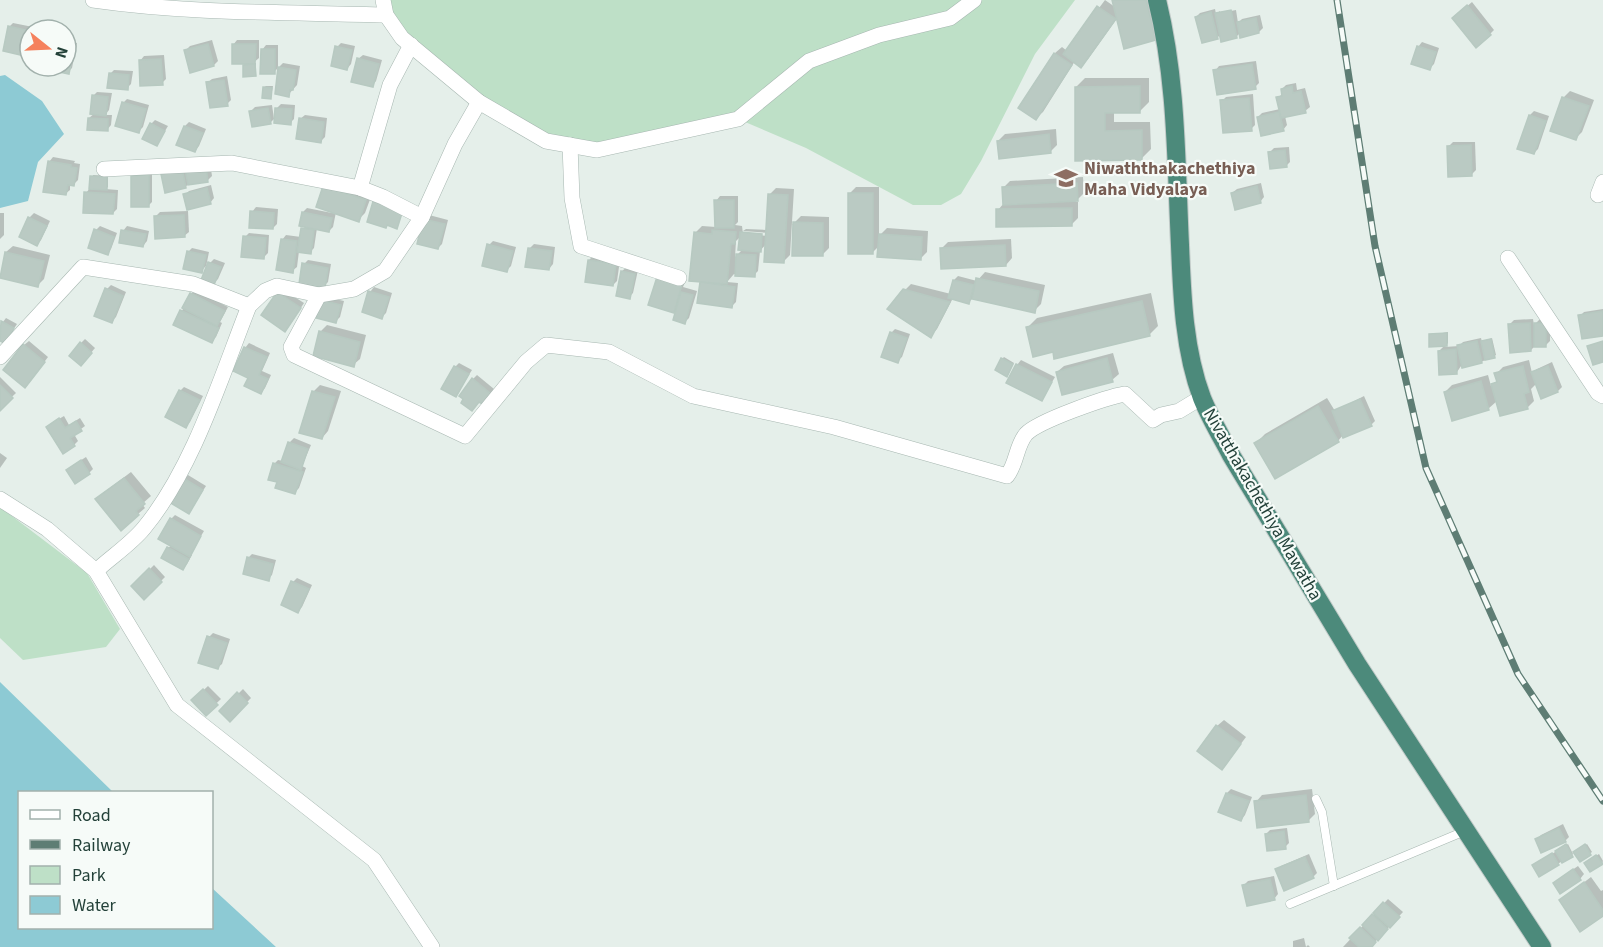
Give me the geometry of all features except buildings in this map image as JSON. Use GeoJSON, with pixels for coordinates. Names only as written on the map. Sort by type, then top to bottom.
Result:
{"type":"FeatureCollection","features":[{"type":"Feature","properties":{"kind":"highway","name":"Nivatthakachethiya Mawatha"},"geometry":{"type":"LineString","coordinates":[[1157,0],[1166,33],[1172,76],[1183,300],[1191,360],[1212,422],[1346,645],[1542,947]]}},
{"type":"Feature","properties":{"kind":"street"},"geometry":{"type":"LineString","coordinates":[[93,0],[202,12],[258,11],[387,15]]}},
{"type":"Feature","properties":{"kind":"street"},"geometry":{"type":"LineString","coordinates":[[383,0],[387,15],[402,38],[478,102],[546,141],[597,150],[738,119],[809,61],[879,35],[950,18],[974,0]]}},
{"type":"Feature","properties":{"kind":"street"},"geometry":{"type":"LineString","coordinates":[[360,188],[390,85],[411,45]]}},
{"type":"Feature","properties":{"kind":"street"},"geometry":{"type":"LineString","coordinates":[[96,571],[143,529],[166,497],[196,441],[249,306],[265,291],[277,286],[319,296],[354,289],[385,271],[422,217],[455,144],[478,102]]}},
{"type":"Feature","properties":{"kind":"street"},"geometry":{"type":"LineString","coordinates":[[570,145],[572,198],[581,246],[679,278]]}},
{"type":"Feature","properties":{"kind":"street"},"geometry":{"type":"LineString","coordinates":[[104,169],[232,163],[360,188],[422,217]]}},
{"type":"Feature","properties":{"kind":"street"},"geometry":{"type":"LineString","coordinates":[[1508,258],[1598,393],[1603,396]]}},
{"type":"Feature","properties":{"kind":"street"},"geometry":{"type":"LineString","coordinates":[[0,357],[83,267],[193,284],[249,306]]}},
{"type":"Feature","properties":{"kind":"street"},"geometry":{"type":"LineString","coordinates":[[319,296],[291,347],[294,355],[465,436],[526,362],[546,345],[609,352],[693,396],[834,427],[1007,476],[1014,467],[1027,433],[1042,423],[1111,396],[1125,394],[1154,420],[1161,415],[1179,411],[1202,397]]}},
{"type":"Feature","properties":{"kind":"street"},"geometry":{"type":"LineString","coordinates":[[0,499],[47,529],[96,571],[177,705],[374,860],[432,947]]}},
{"type":"Feature","properties":{"kind":"lane"},"geometry":{"type":"LineString","coordinates":[[1316,799],[1322,812],[1334,886]]}},
{"type":"Feature","properties":{"kind":"lane"},"geometry":{"type":"LineString","coordinates":[[1290,904],[1467,831]]}},
{"type":"Feature","properties":{"kind":"green space"},"geometry":{"type":"Polygon","coordinates":[[[383,0],[1075,0],[1035,54],[981,161],[961,194],[941,205],[913,205],[806,148],[738,119],[597,150],[546,141],[402,38],[383,0]]]}},
{"type":"Feature","properties":{"kind":"green space"},"geometry":{"type":"Polygon","coordinates":[[[0,507],[87,573],[120,629],[106,647],[23,660],[0,638],[0,507]]]}},
{"type":"Feature","properties":{"kind":"water"},"geometry":{"type":"Polygon","coordinates":[[[5,75],[42,101],[64,134],[38,162],[28,201],[0,208],[0,76],[5,75]]]}},
{"type":"Feature","properties":{"kind":"water"},"geometry":{"type":"Polygon","coordinates":[[[0,682],[112,791],[18,791],[18,929],[213,929],[213,889],[276,947],[0,947],[0,682]]]}},
{"type":"Feature","properties":{"kind":"railway"},"geometry":{"type":"LineString","coordinates":[[1337,0],[1375,246],[1426,468],[1518,674],[1603,801]]}},
{"type":"Feature","properties":{"kind":"place","name":"Niwaththakachethiya Maha Vidyalaya"},"geometry":{"type":"Point","coordinates":[1066,178]}}]}
